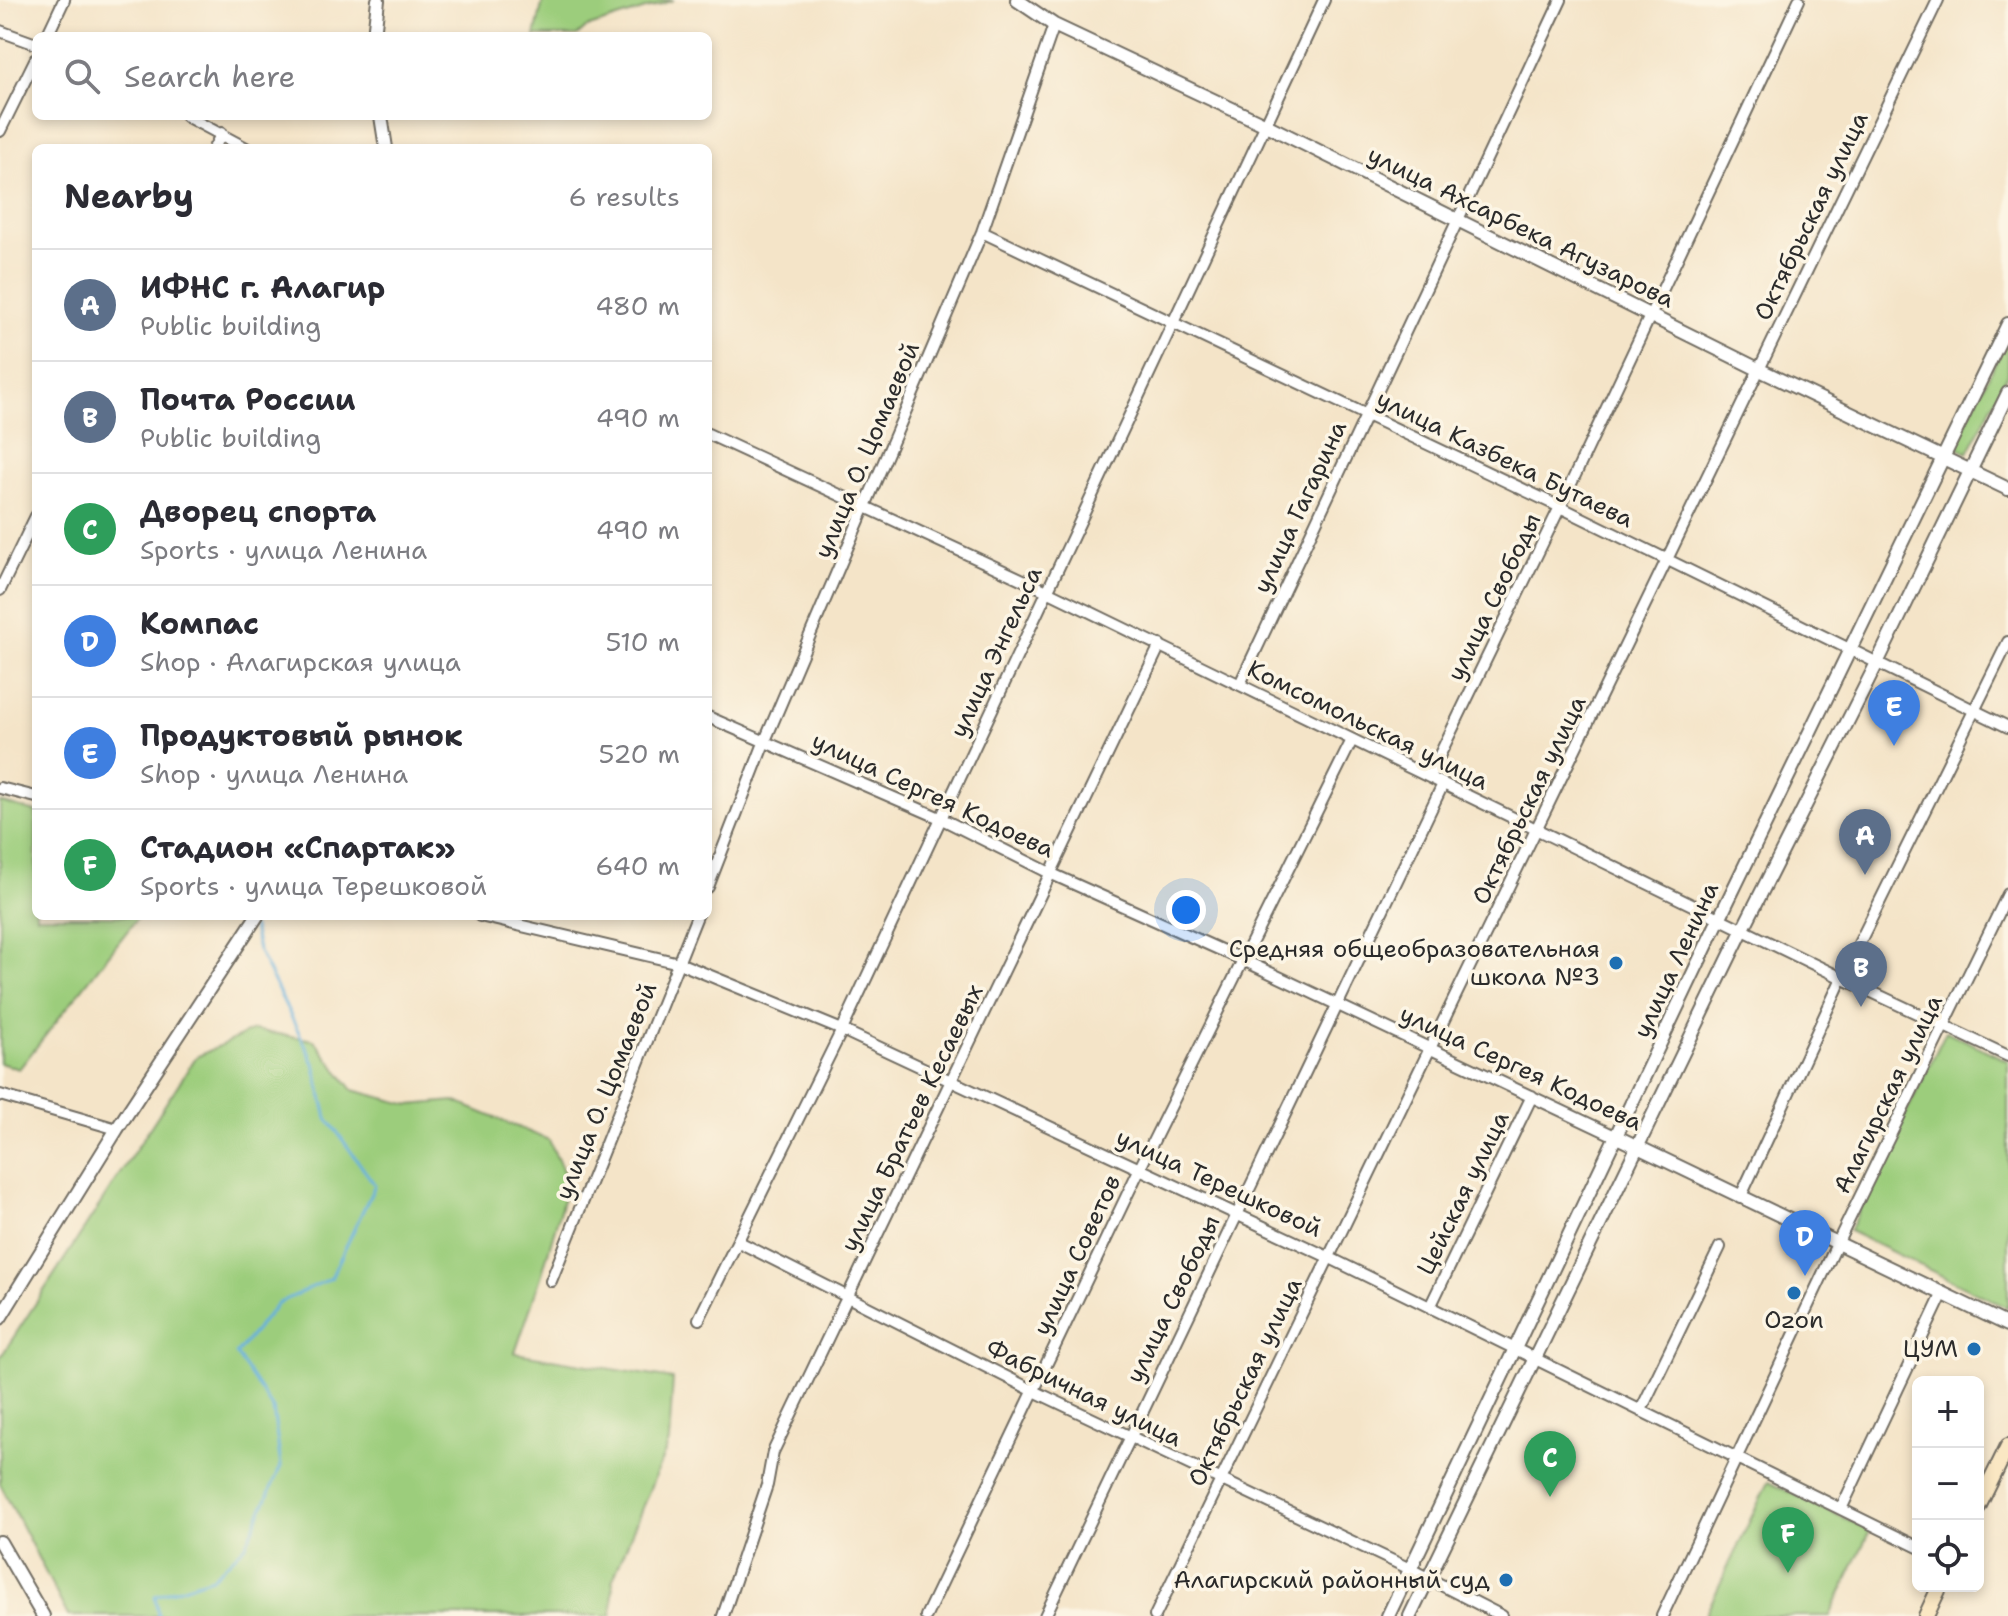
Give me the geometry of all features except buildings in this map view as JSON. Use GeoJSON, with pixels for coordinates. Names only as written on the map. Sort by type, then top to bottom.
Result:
{"type":"FeatureCollection","features":[{"type":"Feature","properties":{"kind":"main road"},"geometry":{"type":"LineString","coordinates":[[1984,1495],[2008,1446]]}},
{"type":"Feature","properties":{"kind":"main road"},"geometry":{"type":"LineString","coordinates":[[1926,1616],[1937,1592]]}},
{"type":"Feature","properties":{"kind":"street"},"geometry":{"type":"LineString","coordinates":[[49,32],[64,0]]}},
{"type":"Feature","properties":{"kind":"street"},"geometry":{"type":"LineString","coordinates":[[374,32],[378,0]]}},
{"type":"Feature","properties":{"kind":"street","name":"улица Ахсарбека Агузарова"},"geometry":{"type":"LineString","coordinates":[[1017,0],[1054,25],[1266,125],[2008,489]]}},
{"type":"Feature","properties":{"kind":"street","name":"улица Энгельса"},"geometry":{"type":"LineString","coordinates":[[699,1319],[842,1030],[1324,0]]}},
{"type":"Feature","properties":{"kind":"street","name":"улица Гагарина"},"geometry":{"type":"LineString","coordinates":[[1240,684],[1561,0]]}},
{"type":"Feature","properties":{"kind":"street","name":"улица Свободы"},"geometry":{"type":"LineString","coordinates":[[1429,777],[1799,0]]}},
{"type":"Feature","properties":{"kind":"street","name":"Октябрьская улица"},"geometry":{"type":"LineString","coordinates":[[1155,1616],[1938,0]]}},
{"type":"Feature","properties":{"kind":"street","name":"улица О. Цомаевой"},"geometry":{"type":"LineString","coordinates":[[712,877],[764,743],[982,232],[1054,25]]}},
{"type":"Feature","properties":{"kind":"street"},"geometry":{"type":"LineString","coordinates":[[0,31],[32,43]]}},
{"type":"Feature","properties":{"kind":"street"},"geometry":{"type":"LineString","coordinates":[[0,131],[32,66]]}},
{"type":"Feature","properties":{"kind":"street"},"geometry":{"type":"LineString","coordinates":[[194,120],[240,144]]}},
{"type":"Feature","properties":{"kind":"street"},"geometry":{"type":"LineString","coordinates":[[382,120],[385,144]]}},
{"type":"Feature","properties":{"kind":"street"},"geometry":{"type":"LineString","coordinates":[[216,144],[222,133]]}},
{"type":"Feature","properties":{"kind":"street","name":"улица Казбека Бутаева"},"geometry":{"type":"LineString","coordinates":[[982,232],[1560,507],[2008,727]]}},
{"type":"Feature","properties":{"kind":"street","name":"улица Ленина"},"geometry":{"type":"LineString","coordinates":[[1388,1616],[1720,917],[2008,324]]}},
{"type":"Feature","properties":{"kind":"street","name":"улица Ленина"},"geometry":{"type":"LineString","coordinates":[[1410,1616],[1743,929],[2008,393]]}},
{"type":"Feature","properties":{"kind":"street","name":"Комсомольская улица"},"geometry":{"type":"LineString","coordinates":[[712,436],[1160,645],[2008,1056]]}},
{"type":"Feature","properties":{"kind":"street"},"geometry":{"type":"LineString","coordinates":[[0,590],[32,524]]}},
{"type":"Feature","properties":{"kind":"street"},"geometry":{"type":"LineString","coordinates":[[1740,1198],[1842,978],[2008,642]]}},
{"type":"Feature","properties":{"kind":"street","name":"улица Братьев Кесаевых"},"geometry":{"type":"LineString","coordinates":[[723,1616],[767,1485],[773,1452],[1160,645]]}},
{"type":"Feature","properties":{"kind":"street","name":"улица Сергея Кодоева"},"geometry":{"type":"LineString","coordinates":[[712,719],[940,818],[1052,874],[1532,1096],[2008,1325]]}},
{"type":"Feature","properties":{"kind":"street","name":"улица Советов"},"geometry":{"type":"LineString","coordinates":[[926,1616],[1140,1168],[1352,740]]}},
{"type":"Feature","properties":{"kind":"street","name":"улица Свободы"},"geometry":{"type":"LineString","coordinates":[[1045,1616],[1443,784]]}},
{"type":"Feature","properties":{"kind":"street"},"geometry":{"type":"LineString","coordinates":[[0,788],[32,796]]}},
{"type":"Feature","properties":{"kind":"street","name":"Алагирская улица"},"geometry":{"type":"LineString","coordinates":[[1662,1616],[1837,1244],[2008,894]]}},
{"type":"Feature","properties":{"kind":"street"},"geometry":{"type":"LineString","coordinates":[[0,1318],[117,1129],[254,920]]}},
{"type":"Feature","properties":{"kind":"street","name":"улица Терешковой"},"geometry":{"type":"LineString","coordinates":[[497,920],[679,963],[842,1030],[1328,1257],[1912,1544]]}},
{"type":"Feature","properties":{"kind":"street","name":"улица О. Цомаевой"},"geometry":{"type":"LineString","coordinates":[[551,1281],[695,920]]}},
{"type":"Feature","properties":{"kind":"street"},"geometry":{"type":"LineString","coordinates":[[0,1095],[117,1129]]}},
{"type":"Feature","properties":{"kind":"street","name":"Цейская улица"},"geometry":{"type":"LineString","coordinates":[[1430,1307],[1532,1096]]}},
{"type":"Feature","properties":{"kind":"street","name":"Фабричная улица"},"geometry":{"type":"LineString","coordinates":[[739,1242],[1034,1391],[1410,1569],[1502,1616]]}},
{"type":"Feature","properties":{"kind":"street"},"geometry":{"type":"LineString","coordinates":[[1641,1410],[1720,1247]]}},
{"type":"Feature","properties":{"kind":"street"},"geometry":{"type":"LineString","coordinates":[[1841,1509],[1943,1293]]}},
{"type":"Feature","properties":{"kind":"street"},"geometry":{"type":"LineString","coordinates":[[0,1542],[43,1616]]}},
{"type":"Feature","properties":{"kind":"green space"},"geometry":{"type":"Polygon","coordinates":[[[543,0],[674,0],[582,32],[536,32],[543,0]]]}},
{"type":"Feature","properties":{"kind":"green space"},"geometry":{"type":"Polygon","coordinates":[[[2008,337],[2008,374],[1968,453],[1954,446],[2008,337]]]}},
{"type":"Feature","properties":{"kind":"green space"},"geometry":{"type":"Polygon","coordinates":[[[0,802],[32,811],[32,920],[136,920],[19,1069],[0,1063],[0,802]]]}},
{"type":"Feature","properties":{"kind":"green space"},"geometry":{"type":"Polygon","coordinates":[[[253,1030],[314,1040],[353,1090],[410,1105],[454,1101],[549,1140],[568,1182],[542,1274],[515,1353],[673,1379],[669,1442],[613,1579],[612,1616],[68,1616],[0,1484],[0,1358],[196,1057],[253,1030]]]}},
{"type":"Feature","properties":{"kind":"green space"},"geometry":{"type":"Polygon","coordinates":[[[1946,1031],[2008,1061],[2008,1308],[1849,1231],[1946,1031]]]}},
{"type":"Feature","properties":{"kind":"green space"},"geometry":{"type":"Polygon","coordinates":[[[1768,1482],[1870,1530],[1830,1616],[1705,1616],[1768,1482]]]}},
{"type":"Feature","properties":{"kind":"waterway"},"geometry":{"type":"LineString","coordinates":[[158,1616],[155,1596],[212,1578],[246,1545],[281,1466],[273,1409],[236,1354],[277,1304],[331,1278],[375,1185],[327,1118],[314,1063],[258,950],[253,927]]}},
{"type":"Feature","properties":{"kind":"place","name":"Продуктовый рынок"},"geometry":{"type":"Point","coordinates":[1894,746]}},
{"type":"Feature","properties":{"kind":"place","name":"ИФНС г. Алагир"},"geometry":{"type":"Point","coordinates":[1865,875]}},
{"type":"Feature","properties":{"kind":"place","name":"Средняя общеобразовательная школа №3"},"geometry":{"type":"Point","coordinates":[1616,963]}},
{"type":"Feature","properties":{"kind":"place","name":"Почта России"},"geometry":{"type":"Point","coordinates":[1861,1007]}},
{"type":"Feature","properties":{"kind":"place","name":"Компас"},"geometry":{"type":"Point","coordinates":[1805,1276]}},
{"type":"Feature","properties":{"kind":"place","name":"Ozon"},"geometry":{"type":"Point","coordinates":[1794,1293]}},
{"type":"Feature","properties":{"kind":"place","name":"ЦУМ"},"geometry":{"type":"Point","coordinates":[1974,1349]}},
{"type":"Feature","properties":{"kind":"place","name":"Дворец спорта"},"geometry":{"type":"Point","coordinates":[1550,1497]}},
{"type":"Feature","properties":{"kind":"place","name":"Стадион «Спартак»"},"geometry":{"type":"Point","coordinates":[1788,1573]}},
{"type":"Feature","properties":{"kind":"place","name":"Алагирский районный суд"},"geometry":{"type":"Point","coordinates":[1506,1580]}}]}
